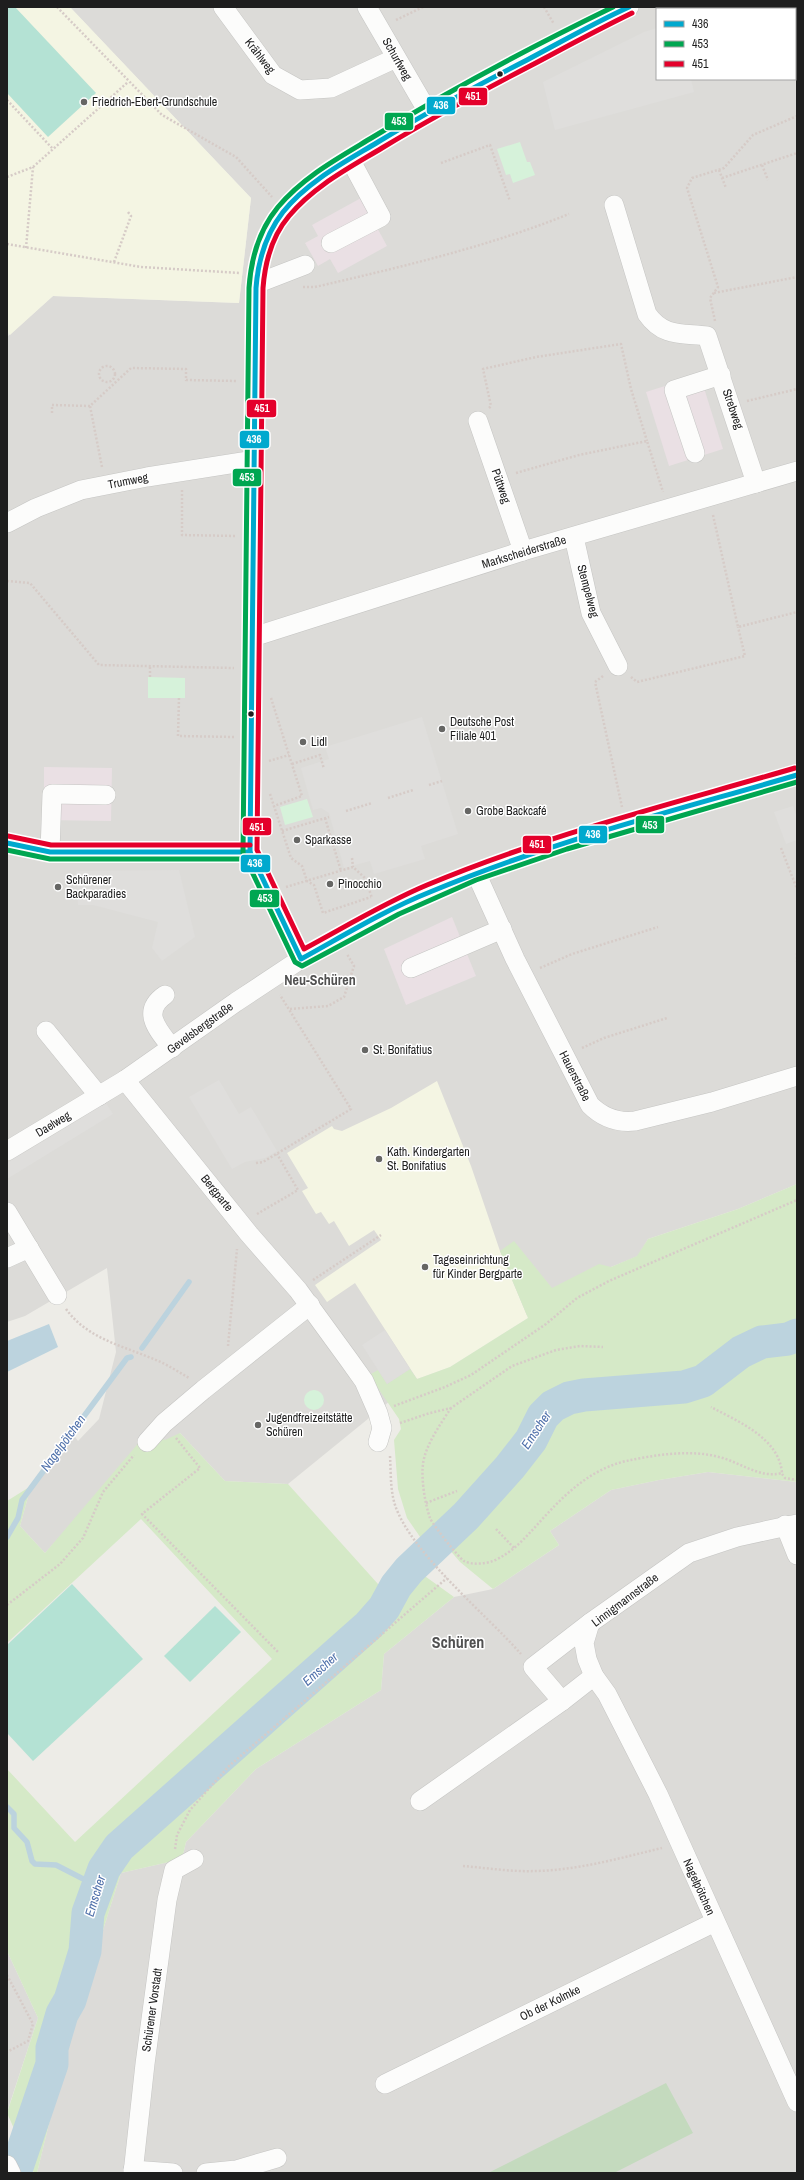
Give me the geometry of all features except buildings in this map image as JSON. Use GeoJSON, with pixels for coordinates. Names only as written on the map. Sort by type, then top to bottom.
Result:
{"type":"FeatureCollection","features":[{"type":"Feature","properties":{"kind":"street","name":"Krählweg"},"geometry":{"type":"LineString","coordinates":[[223,7],[273,75],[300,90],[331,88],[396,58]]}},
{"type":"Feature","properties":{"kind":"street","name":"Schurfweg"},"geometry":{"type":"LineString","coordinates":[[367,7],[428,112]]}},
{"type":"Feature","properties":{"kind":"street"},"geometry":{"type":"LineString","coordinates":[[301,959],[250,852],[251,668],[253,637],[257,278],[266,240],[282,212],[301,193],[350,159],[428,112],[596,22],[629,7]]}},
{"type":"Feature","properties":{"kind":"street"},"geometry":{"type":"LineString","coordinates":[[331,243],[382,217],[350,159]]}},
{"type":"Feature","properties":{"kind":"street","name":"Strebweg"},"geometry":{"type":"LineString","coordinates":[[614,205],[647,314],[654,324],[662,330],[707,336],[732,405],[756,483]]}},
{"type":"Feature","properties":{"kind":"street"},"geometry":{"type":"LineString","coordinates":[[257,278],[305,264]]}},
{"type":"Feature","properties":{"kind":"street"},"geometry":{"type":"LineString","coordinates":[[695,453],[674,390],[721,375]]}},
{"type":"Feature","properties":{"kind":"street","name":"Püttweg"},"geometry":{"type":"LineString","coordinates":[[478,421],[523,551]]}},
{"type":"Feature","properties":{"kind":"street","name":"Trumweg"},"geometry":{"type":"LineString","coordinates":[[7,523],[36,508],[81,490],[255,460]]}},
{"type":"Feature","properties":{"kind":"street","name":"Markscheiderstraße"},"geometry":{"type":"LineString","coordinates":[[253,637],[523,551],[797,471]]}},
{"type":"Feature","properties":{"kind":"street","name":"Stempelweg"},"geometry":{"type":"LineString","coordinates":[[574,537],[591,613],[618,666]]}},
{"type":"Feature","properties":{"kind":"street","name":"Gevelsbergstraße"},"geometry":{"type":"LineString","coordinates":[[99,1096],[172,1048],[301,959],[400,905],[476,873],[552,846],[797,775]]}},
{"type":"Feature","properties":{"kind":"street"},"geometry":{"type":"LineString","coordinates":[[50,852],[52,794],[106,795]]}},
{"type":"Feature","properties":{"kind":"street"},"geometry":{"type":"LineString","coordinates":[[7,843],[50,852],[250,852]]}},
{"type":"Feature","properties":{"kind":"street","name":"Hauerstraße"},"geometry":{"type":"LineString","coordinates":[[476,873],[523,975],[564,1055],[590,1105],[601,1115],[622,1122],[635,1121],[712,1102],[797,1076]]}},
{"type":"Feature","properties":{"kind":"street"},"geometry":{"type":"LineString","coordinates":[[411,968],[502,929]]}},
{"type":"Feature","properties":{"kind":"street"},"geometry":{"type":"LineString","coordinates":[[165,995],[156,1004],[152,1014],[154,1025],[172,1048]]}},
{"type":"Feature","properties":{"kind":"street"},"geometry":{"type":"LineString","coordinates":[[46,1031],[99,1096]]}},
{"type":"Feature","properties":{"kind":"street","name":"Bergparte"},"geometry":{"type":"LineString","coordinates":[[124,1080],[249,1234],[310,1305],[364,1381],[385,1427]]}},
{"type":"Feature","properties":{"kind":"street","name":"Daelweg"},"geometry":{"type":"LineString","coordinates":[[7,1151],[99,1096]]}},
{"type":"Feature","properties":{"kind":"street"},"geometry":{"type":"LineString","coordinates":[[7,1212],[57,1295]]}},
{"type":"Feature","properties":{"kind":"street"},"geometry":{"type":"LineString","coordinates":[[7,1258],[29,1248]]}},
{"type":"Feature","properties":{"kind":"street"},"geometry":{"type":"LineString","coordinates":[[147,1442],[164,1424],[203,1390],[233,1368],[310,1305]]}},
{"type":"Feature","properties":{"kind":"street"},"geometry":{"type":"LineString","coordinates":[[791,1525],[797,1555]]}},
{"type":"Feature","properties":{"kind":"street","name":"Linnigmannstraße"},"geometry":{"type":"LineString","coordinates":[[594,1676],[587,1659],[584,1643],[590,1623],[689,1553],[737,1537],[791,1525]]}},
{"type":"Feature","properties":{"kind":"street"},"geometry":{"type":"LineString","coordinates":[[562,1701],[533,1667],[590,1623]]}},
{"type":"Feature","properties":{"kind":"street"},"geometry":{"type":"LineString","coordinates":[[420,1801],[562,1701],[594,1676]]}},
{"type":"Feature","properties":{"kind":"street","name":"Nagelpötchen"},"geometry":{"type":"LineString","coordinates":[[594,1676],[611,1701],[658,1794],[715,1922],[790,2068],[797,2102]]}},
{"type":"Feature","properties":{"kind":"street"},"geometry":{"type":"LineString","coordinates":[[174,1870],[194,1859]]}},
{"type":"Feature","properties":{"kind":"street","name":"Schürener Vorstadt"},"geometry":{"type":"LineString","coordinates":[[133,2172],[156,1978],[167,1900],[174,1870]]}},
{"type":"Feature","properties":{"kind":"street","name":"Ob der Kolmke"},"geometry":{"type":"LineString","coordinates":[[385,2084],[715,1922]]}},
{"type":"Feature","properties":{"kind":"street"},"geometry":{"type":"LineString","coordinates":[[206,2173],[236,2170],[277,2158]]}},
{"type":"Feature","properties":{"kind":"street"},"geometry":{"type":"LineString","coordinates":[[7,2165],[11,2173]]}},
{"type":"Feature","properties":{"kind":"street"},"geometry":{"type":"LineString","coordinates":[[133,2172],[173,2173]]}},
{"type":"Feature","properties":{"kind":"path"},"geometry":{"type":"LineString","coordinates":[[57,7],[128,82],[162,115],[236,157],[273,197],[282,212]]}},
{"type":"Feature","properties":{"kind":"path"},"geometry":{"type":"LineString","coordinates":[[380,29],[422,7]]}},
{"type":"Feature","properties":{"kind":"path"},"geometry":{"type":"LineString","coordinates":[[7,178],[33,167],[62,139],[70,136],[128,82]]}},
{"type":"Feature","properties":{"kind":"path"},"geometry":{"type":"LineString","coordinates":[[7,100],[52,148]]}},
{"type":"Feature","properties":{"kind":"path"},"geometry":{"type":"LineString","coordinates":[[714,315],[710,298],[718,287],[687,188],[692,178],[724,168],[753,135],[797,116]]}},
{"type":"Feature","properties":{"kind":"path"},"geometry":{"type":"LineString","coordinates":[[441,163],[490,145],[510,201]]}},
{"type":"Feature","properties":{"kind":"path"},"geometry":{"type":"LineString","coordinates":[[722,178],[797,153]]}},
{"type":"Feature","properties":{"kind":"path"},"geometry":{"type":"LineString","coordinates":[[762,164],[768,180]]}},
{"type":"Feature","properties":{"kind":"path"},"geometry":{"type":"LineString","coordinates":[[26,248],[33,167]]}},
{"type":"Feature","properties":{"kind":"path"},"geometry":{"type":"LineString","coordinates":[[719,170],[726,188]]}},
{"type":"Feature","properties":{"kind":"path"},"geometry":{"type":"LineString","coordinates":[[114,262],[131,216],[128,212]]}},
{"type":"Feature","properties":{"kind":"path"},"geometry":{"type":"LineString","coordinates":[[300,287],[315,287],[407,266],[521,234],[569,214]]}},
{"type":"Feature","properties":{"kind":"path"},"geometry":{"type":"LineString","coordinates":[[7,244],[141,267],[257,278]]}},
{"type":"Feature","properties":{"kind":"path"},"geometry":{"type":"LineString","coordinates":[[714,293],[797,277]]}},
{"type":"Feature","properties":{"kind":"path"},"geometry":{"type":"LineString","coordinates":[[478,421],[491,406],[483,369],[536,357],[621,344],[631,389],[670,509]]}},
{"type":"Feature","properties":{"kind":"path"},"geometry":{"type":"LineString","coordinates":[[108,366],[112,368],[115,372],[113,379],[109,382],[102,380],[100,375],[101,370],[108,366]]}},
{"type":"Feature","properties":{"kind":"path"},"geometry":{"type":"LineString","coordinates":[[52,413],[52,405],[90,406],[131,368],[186,369],[186,380],[255,381]]}},
{"type":"Feature","properties":{"kind":"path"},"geometry":{"type":"LineString","coordinates":[[113,379],[116,382]]}},
{"type":"Feature","properties":{"kind":"path"},"geometry":{"type":"LineString","coordinates":[[732,405],[797,389]]}},
{"type":"Feature","properties":{"kind":"path"},"geometry":{"type":"LineString","coordinates":[[90,406],[105,485]]}},
{"type":"Feature","properties":{"kind":"path"},"geometry":{"type":"LineString","coordinates":[[498,478],[579,455],[647,441]]}},
{"type":"Feature","properties":{"kind":"path"},"geometry":{"type":"LineString","coordinates":[[182,472],[182,535],[254,536]]}},
{"type":"Feature","properties":{"kind":"path"},"geometry":{"type":"LineString","coordinates":[[622,807],[595,682],[618,666],[637,682],[744,656],[709,497]]}},
{"type":"Feature","properties":{"kind":"path"},"geometry":{"type":"LineString","coordinates":[[7,581],[30,583],[99,665],[251,668]]}},
{"type":"Feature","properties":{"kind":"path"},"geometry":{"type":"LineString","coordinates":[[738,627],[797,612]]}},
{"type":"Feature","properties":{"kind":"path"},"geometry":{"type":"LineString","coordinates":[[150,666],[150,677]]}},
{"type":"Feature","properties":{"kind":"path"},"geometry":{"type":"LineString","coordinates":[[269,691],[302,796],[274,806]]}},
{"type":"Feature","properties":{"kind":"path"},"geometry":{"type":"LineString","coordinates":[[179,698],[178,736],[251,737]]}},
{"type":"Feature","properties":{"kind":"path"},"geometry":{"type":"LineString","coordinates":[[262,763],[289,755]]}},
{"type":"Feature","properties":{"kind":"path"},"geometry":{"type":"LineString","coordinates":[[292,764],[320,755],[324,769]]}},
{"type":"Feature","properties":{"kind":"path"},"geometry":{"type":"LineString","coordinates":[[250,779],[268,787],[291,858],[302,866],[307,881],[314,885],[323,913],[372,899],[365,878],[353,867],[352,858]]}},
{"type":"Feature","properties":{"kind":"path"},"geometry":{"type":"LineString","coordinates":[[429,785],[442,781]]}},
{"type":"Feature","properties":{"kind":"path"},"geometry":{"type":"LineString","coordinates":[[388,798],[413,790]]}},
{"type":"Feature","properties":{"kind":"path"},"geometry":{"type":"LineString","coordinates":[[346,811],[372,803]]}},
{"type":"Feature","properties":{"kind":"path"},"geometry":{"type":"LineString","coordinates":[[282,831],[330,817]]}},
{"type":"Feature","properties":{"kind":"path"},"geometry":{"type":"LineString","coordinates":[[325,818],[341,871]]}},
{"type":"Feature","properties":{"kind":"path"},"geometry":{"type":"LineString","coordinates":[[781,848],[797,889]]}},
{"type":"Feature","properties":{"kind":"path"},"geometry":{"type":"LineString","coordinates":[[292,885],[353,867]]}},
{"type":"Feature","properties":{"kind":"path"},"geometry":{"type":"LineString","coordinates":[[523,975],[572,954],[658,927]]}},
{"type":"Feature","properties":{"kind":"path"},"geometry":{"type":"LineString","coordinates":[[290,1009],[328,1006],[344,997],[354,966],[346,952]]}},
{"type":"Feature","properties":{"kind":"path"},"geometry":{"type":"LineString","coordinates":[[797,953],[797,962]]}},
{"type":"Feature","properties":{"kind":"path"},"geometry":{"type":"LineString","coordinates":[[256,1163],[263,1162],[351,1109],[270,979]]}},
{"type":"Feature","properties":{"kind":"path"},"geometry":{"type":"LineString","coordinates":[[564,1055],[604,1038],[667,1018]]}},
{"type":"Feature","properties":{"kind":"path"},"geometry":{"type":"LineString","coordinates":[[271,1206],[298,1190],[277,1154]]}},
{"type":"Feature","properties":{"kind":"path"},"geometry":{"type":"LineString","coordinates":[[385,1427],[445,1387],[470,1375],[546,1324],[577,1298],[609,1281],[797,1200]]}},
{"type":"Feature","properties":{"kind":"path"},"geometry":{"type":"LineString","coordinates":[[233,1368],[228,1359],[228,1334],[237,1250],[239,1243],[249,1234]]}},
{"type":"Feature","properties":{"kind":"path"},"geometry":{"type":"LineString","coordinates":[[298,1290],[381,1235]]}},
{"type":"Feature","properties":{"kind":"path"},"geometry":{"type":"LineString","coordinates":[[57,1295],[68,1311],[86,1328],[102,1339],[170,1366],[193,1380],[203,1390]]}},
{"type":"Feature","properties":{"kind":"path"},"geometry":{"type":"LineString","coordinates":[[385,1427],[451,1408],[512,1366],[556,1350],[580,1346],[603,1347]]}},
{"type":"Feature","properties":{"kind":"path"},"geometry":{"type":"LineString","coordinates":[[711,1407],[763,1437],[777,1455],[781,1463],[782,1474],[785,1478],[797,1480]]}},
{"type":"Feature","properties":{"kind":"path"},"geometry":{"type":"LineString","coordinates":[[451,1408],[435,1432],[423,1464],[426,1503],[431,1519],[463,1560],[479,1564],[493,1561],[515,1549],[560,1499],[583,1479],[625,1461],[655,1456],[704,1454],[720,1457],[767,1475],[782,1474]]}},
{"type":"Feature","properties":{"kind":"path"},"geometry":{"type":"LineString","coordinates":[[164,1424],[200,1468],[142,1514],[279,1653]]}},
{"type":"Feature","properties":{"kind":"path"},"geometry":{"type":"LineString","coordinates":[[385,1427],[389,1444],[391,1481],[395,1504],[406,1527],[447,1578],[533,1667]]}},
{"type":"Feature","properties":{"kind":"path"},"geometry":{"type":"LineString","coordinates":[[7,1604],[60,1564],[84,1538],[103,1492],[132,1456],[147,1442]]}},
{"type":"Feature","properties":{"kind":"path"},"geometry":{"type":"LineString","coordinates":[[426,1503],[457,1491]]}},
{"type":"Feature","properties":{"kind":"path"},"geometry":{"type":"LineString","coordinates":[[496,1529],[515,1549]]}},
{"type":"Feature","properties":{"kind":"path"},"geometry":{"type":"LineString","coordinates":[[174,1870],[173,1858],[177,1835],[190,1810],[206,1790],[229,1766],[447,1578]]}},
{"type":"Feature","properties":{"kind":"path"},"geometry":{"type":"LineString","coordinates":[[463,1866],[535,1872],[561,1870],[595,1864],[680,1844]]}},
{"type":"Feature","properties":{"kind":"path"},"geometry":{"type":"LineString","coordinates":[[7,1975],[33,2024],[28,2041],[7,2052]]}},
{"type":"Feature","properties":{"kind":"shaded area","name":"Friedrich-Ebert-Grundschule"},"geometry":{"type":"Polygon","coordinates":[[[7,7],[70,7],[251,198],[239,303],[53,296],[10,335],[7,332],[7,7]]]}},
{"type":"Feature","properties":{"kind":"shaded area"},"geometry":{"type":"Polygon","coordinates":[[[70,7],[797,7],[797,1184],[738,1209],[648,1239],[638,1256],[611,1267],[417,1379],[288,1484],[225,1481],[180,1433],[76,1519],[45,1553],[20,1526],[31,1486],[70,1430],[78,1441],[99,1419],[116,1352],[107,1268],[25,1316],[7,1322],[7,337],[53,296],[239,303],[251,198],[70,7]]]}},
{"type":"Feature","properties":{"kind":"shaded area"},"geometry":{"type":"Polygon","coordinates":[[[797,7],[797,54],[796,8],[782,8],[797,7]]]}},
{"type":"Feature","properties":{"kind":"shaded area"},"geometry":{"type":"Polygon","coordinates":[[[656,28],[656,80],[691,80],[694,92],[555,130],[543,82],[644,32],[656,28]]]}},
{"type":"Feature","properties":{"kind":"shaded area"},"geometry":{"type":"Polygon","coordinates":[[[361,198],[387,246],[338,273],[330,259],[318,266],[305,243],[318,236],[312,225],[361,198]]]}},
{"type":"Feature","properties":{"kind":"shaded area"},"geometry":{"type":"Polygon","coordinates":[[[700,375],[723,449],[669,466],[646,392],[700,375]]]}},
{"type":"Feature","properties":{"kind":"shaded area"},"geometry":{"type":"Polygon","coordinates":[[[422,717],[458,834],[421,846],[425,859],[374,874],[370,861],[344,868],[329,813],[321,808],[313,810],[301,768],[329,759],[325,747],[422,717]]]}},
{"type":"Feature","properties":{"kind":"shaded area"},"geometry":{"type":"Polygon","coordinates":[[[44,767],[112,768],[111,821],[44,820],[44,767]]]}},
{"type":"Feature","properties":{"kind":"shaded area"},"geometry":{"type":"Polygon","coordinates":[[[793,806],[797,818],[797,840],[786,844],[774,812],[793,806]]]}},
{"type":"Feature","properties":{"kind":"shaded area"},"geometry":{"type":"Polygon","coordinates":[[[179,870],[195,937],[162,961],[152,948],[158,922],[93,905],[78,905],[76,871],[179,870]]]}},
{"type":"Feature","properties":{"kind":"shaded area"},"geometry":{"type":"Polygon","coordinates":[[[452,917],[476,976],[406,1005],[384,949],[452,917]]]}},
{"type":"Feature","properties":{"kind":"shaded area"},"geometry":{"type":"Polygon","coordinates":[[[219,1080],[239,1114],[251,1107],[277,1151],[265,1158],[245,1162],[232,1169],[189,1097],[219,1080]]]}},
{"type":"Feature","properties":{"kind":"shaded area"},"geometry":{"type":"Polygon","coordinates":[[[437,1081],[471,1166],[500,1251],[528,1318],[450,1367],[417,1379],[355,1283],[327,1302],[315,1285],[381,1240],[374,1230],[349,1246],[334,1221],[329,1224],[321,1212],[316,1214],[302,1191],[308,1188],[287,1153],[332,1126],[334,1129],[342,1131],[391,1108],[437,1081]]]}},
{"type":"Feature","properties":{"kind":"shaded area"},"geometry":{"type":"Polygon","coordinates":[[[106,1103],[113,1114],[7,1179],[7,1163],[106,1103]]]}},
{"type":"Feature","properties":{"kind":"shaded area"},"geometry":{"type":"Polygon","coordinates":[[[385,1330],[410,1369],[387,1384],[362,1345],[385,1330]]]}},
{"type":"Feature","properties":{"kind":"shaded area"},"geometry":{"type":"Polygon","coordinates":[[[708,1472],[797,1482],[797,2173],[37,2173],[73,2025],[121,1873],[182,1859],[186,1842],[256,1769],[381,1690],[384,1654],[454,1597],[493,1589],[559,1545],[550,1531],[611,1490],[708,1472]]]}},
{"type":"Feature","properties":{"kind":"shaded area"},"geometry":{"type":"Polygon","coordinates":[[[7,1951],[38,2018],[7,2112],[7,1951]]]}},
{"type":"Feature","properties":{"kind":"green space"},"geometry":{"type":"Polygon","coordinates":[[[7,7],[15,7],[96,93],[48,137],[7,93],[7,7]]]}},
{"type":"Feature","properties":{"kind":"green space"},"geometry":{"type":"Polygon","coordinates":[[[520,142],[527,162],[530,162],[535,175],[513,183],[510,174],[506,175],[497,149],[520,142]]]}},
{"type":"Feature","properties":{"kind":"green space"},"geometry":{"type":"Polygon","coordinates":[[[148,677],[185,678],[185,698],[148,698],[148,677]]]}},
{"type":"Feature","properties":{"kind":"green space"},"geometry":{"type":"Polygon","coordinates":[[[307,799],[313,817],[285,825],[280,807],[307,799]]]}},
{"type":"Feature","properties":{"kind":"green space"},"geometry":{"type":"Polygon","coordinates":[[[797,1184],[797,1482],[708,1472],[611,1490],[550,1531],[559,1545],[493,1589],[460,1562],[437,1535],[425,1544],[407,1518],[398,1489],[394,1440],[401,1429],[399,1419],[369,1375],[378,1370],[387,1384],[410,1369],[417,1379],[450,1367],[528,1318],[500,1251],[514,1241],[552,1288],[599,1264],[611,1267],[637,1256],[648,1239],[738,1209],[797,1184]]]}},
{"type":"Feature","properties":{"kind":"green space"},"geometry":{"type":"Polygon","coordinates":[[[314,1390],[321,1393],[324,1400],[321,1407],[314,1410],[307,1407],[304,1400],[307,1393],[314,1390]]]}},
{"type":"Feature","properties":{"kind":"green space"},"geometry":{"type":"Polygon","coordinates":[[[147,1433],[165,1440],[180,1433],[225,1481],[288,1484],[387,1594],[408,1564],[454,1597],[384,1654],[381,1690],[256,1769],[186,1842],[182,1859],[121,1873],[73,2025],[37,2173],[34,2173],[7,2113],[38,2018],[7,1951],[7,1769],[75,1842],[272,1659],[141,1519],[7,1643],[7,1501],[31,1486],[20,1526],[45,1553],[147,1433]]]}},
{"type":"Feature","properties":{"kind":"green space"},"geometry":{"type":"Polygon","coordinates":[[[72,1584],[143,1659],[33,1761],[7,1733],[7,1645],[72,1584]]]}},
{"type":"Feature","properties":{"kind":"green space"},"geometry":{"type":"Polygon","coordinates":[[[215,1606],[241,1632],[190,1682],[164,1656],[215,1606]]]}},
{"type":"Feature","properties":{"kind":"green space"},"geometry":{"type":"Polygon","coordinates":[[[666,2083],[693,2133],[614,2173],[488,2173],[666,2083]]]}},
{"type":"Feature","properties":{"kind":"water"},"geometry":{"type":"Polygon","coordinates":[[[49,1324],[58,1347],[7,1372],[7,1341],[49,1324]]]}},
{"type":"Feature","properties":{"kind":"waterway","name":"Nagelpötchen"},"geometry":{"type":"LineString","coordinates":[[142,1348],[189,1282]]}},
{"type":"Feature","properties":{"kind":"waterway","name":"Emscher"},"geometry":{"type":"LineString","coordinates":[[15,2173],[52,2064],[52,2048],[62,2014],[70,2000],[85,1951],[88,1913],[104,1869],[119,1847],[369,1625],[384,1608],[396,1586],[409,1570],[466,1516],[510,1467],[531,1440],[543,1416],[553,1406],[569,1398],[584,1395],[684,1387],[703,1381],[741,1352],[762,1342],[788,1339],[797,1335]]}},
{"type":"Feature","properties":{"kind":"waterway","name":"Nagelpötchen"},"geometry":{"type":"LineString","coordinates":[[7,1537],[18,1518],[22,1500],[127,1358],[131,1357]]}},
{"type":"Feature","properties":{"kind":"waterway","name":"Nagelpötchen"},"geometry":{"type":"LineString","coordinates":[[7,1807],[14,1814],[14,1828],[27,1842],[32,1861],[35,1864],[56,1865],[97,1886]]}},
{"type":"Feature","properties":{"kind":"transit line","name":"453"},"geometry":{"type":"LineString","coordinates":[[613,7],[521,53],[461,86],[335,160],[299,186],[288,196],[271,216],[261,235],[254,256],[249,288],[243,853],[295,962],[302,966],[399,914],[476,880],[567,849],[797,782]]}},
{"type":"Feature","properties":{"kind":"transit line","name":"436"},"geometry":{"type":"LineString","coordinates":[[629,7],[590,26],[451,100],[340,165],[315,182],[293,201],[283,212],[272,229],[261,258],[256,288],[250,852],[301,959],[413,899],[475,874],[566,842],[797,775]]}},
{"type":"Feature","properties":{"kind":"transit line","name":"451"},"geometry":{"type":"LineString","coordinates":[[632,13],[455,106],[345,170],[299,205],[278,232],[270,250],[263,288],[257,850],[304,949],[395,900],[472,867],[610,821],[795,768]]}},
{"type":"Feature","properties":{"kind":"transit line","name":"451"},"geometry":{"type":"LineString","coordinates":[[8,836],[51,845],[250,845]]}},
{"type":"Feature","properties":{"kind":"transit line","name":"436"},"geometry":{"type":"LineString","coordinates":[[7,843],[50,852],[250,852]]}},
{"type":"Feature","properties":{"kind":"transit line","name":"453"},"geometry":{"type":"LineString","coordinates":[[7,850],[50,859],[250,859]]}},
{"type":"Feature","properties":{"kind":"place","name":"Friedrich-Ebert-Grundschule"},"geometry":{"type":"Point","coordinates":[84,102]}},
{"type":"Feature","properties":{"kind":"place","name":"Deutsche Post Filiale 401"},"geometry":{"type":"Point","coordinates":[442,729]}},
{"type":"Feature","properties":{"kind":"place","name":"Lidl"},"geometry":{"type":"Point","coordinates":[303,742]}},
{"type":"Feature","properties":{"kind":"place","name":"Grobe Backcafé"},"geometry":{"type":"Point","coordinates":[468,811]}},
{"type":"Feature","properties":{"kind":"place","name":"Sparkasse"},"geometry":{"type":"Point","coordinates":[297,840]}},
{"type":"Feature","properties":{"kind":"place","name":"Pinocchio"},"geometry":{"type":"Point","coordinates":[330,884]}},
{"type":"Feature","properties":{"kind":"place","name":"Schürener Backparadies"},"geometry":{"type":"Point","coordinates":[58,887]}},
{"type":"Feature","properties":{"kind":"place","name":"St. Bonifatius"},"geometry":{"type":"Point","coordinates":[365,1050]}},
{"type":"Feature","properties":{"kind":"place","name":"Kath. Kindergarten St. Bonifatius"},"geometry":{"type":"Point","coordinates":[379,1159]}},
{"type":"Feature","properties":{"kind":"place","name":"Tageseinrichtung für Kinder Bergparte"},"geometry":{"type":"Point","coordinates":[425,1267]}},
{"type":"Feature","properties":{"kind":"place","name":"Jugendfreizeitstätte Schüren"},"geometry":{"type":"Point","coordinates":[258,1425]}},
{"type":"Feature","properties":{"kind":"district","name":"Neu-Schüren"},"geometry":{"type":"Point","coordinates":[320,980]}},
{"type":"Feature","properties":{"kind":"district","name":"Schüren"},"geometry":{"type":"Point","coordinates":[458,1642]}}]}
